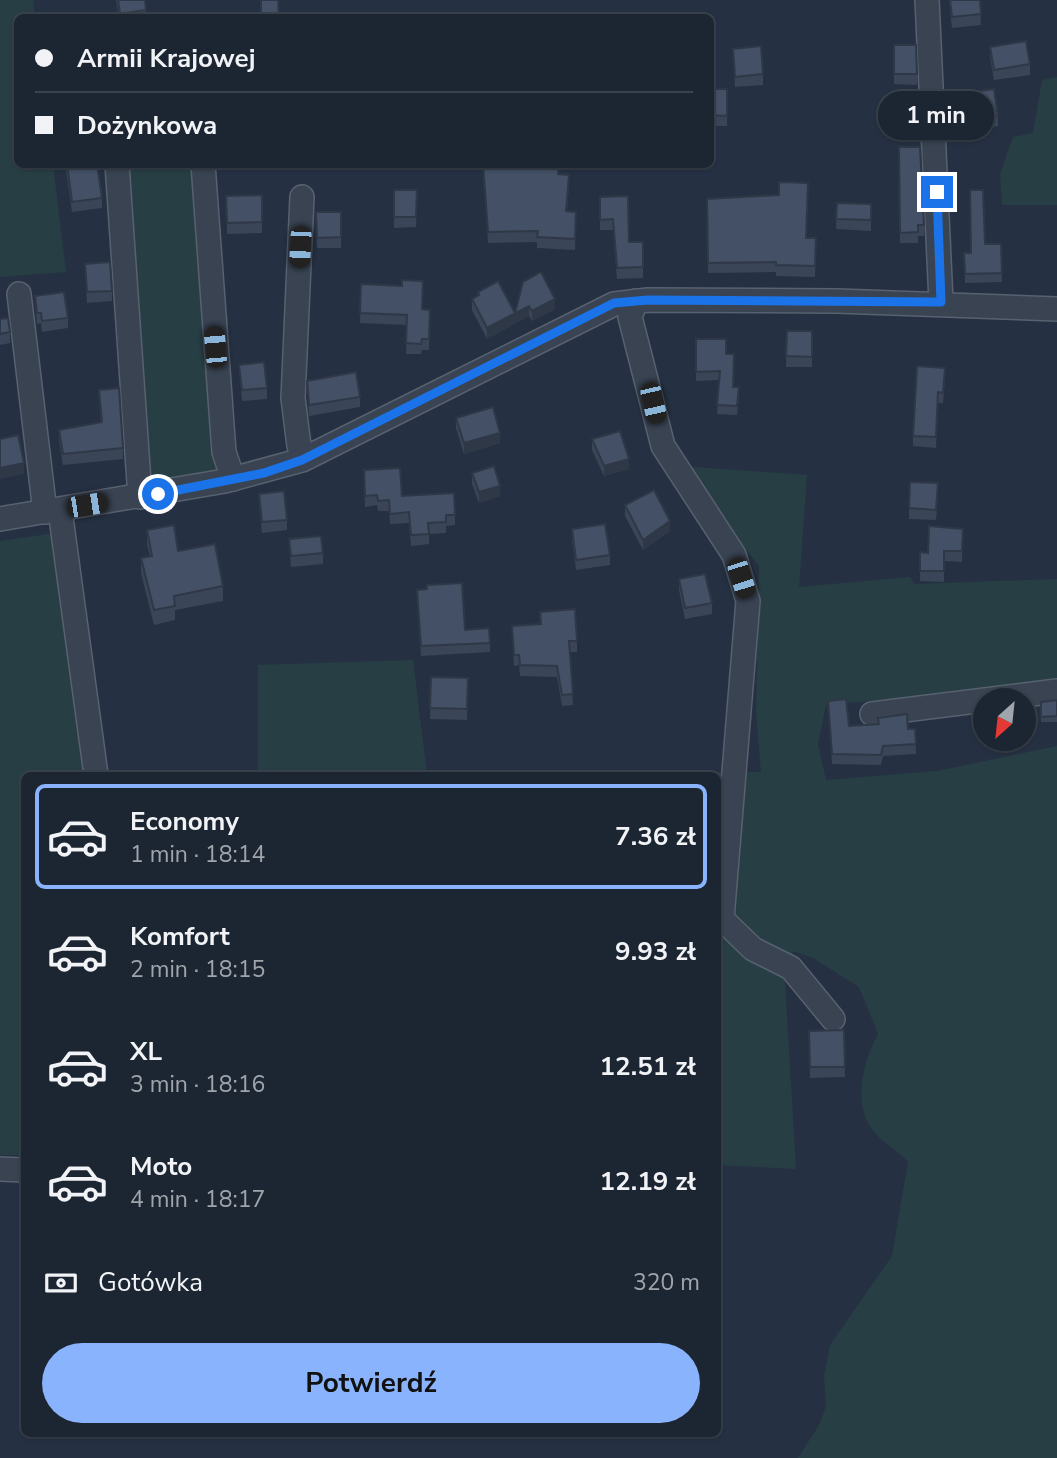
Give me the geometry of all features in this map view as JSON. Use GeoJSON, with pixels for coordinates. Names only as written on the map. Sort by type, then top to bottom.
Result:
{"type":"FeatureCollection","features":[{"type":"Feature","properties":{"kind":"street"},"geometry":{"type":"LineString","coordinates":[[927,0],[941,302]]}},
{"type":"Feature","properties":{"kind":"street"},"geometry":{"type":"LineString","coordinates":[[117,168],[140,497]]}},
{"type":"Feature","properties":{"kind":"street"},"geometry":{"type":"LineString","coordinates":[[203,168],[224,452],[233,479]]}},
{"type":"Feature","properties":{"kind":"street"},"geometry":{"type":"LineString","coordinates":[[302,197],[293,398],[299,446],[308,457]]}},
{"type":"Feature","properties":{"kind":"street"},"geometry":{"type":"LineString","coordinates":[[19,294],[96,772]]}},
{"type":"Feature","properties":{"kind":"street"},"geometry":{"type":"LineString","coordinates":[[636,301],[630,317],[663,446],[734,555],[748,601],[722,919],[753,949],[791,968],[833,1019]]}},
{"type":"Feature","properties":{"kind":"street"},"geometry":{"type":"LineString","coordinates":[[0,519],[233,479],[308,457],[614,303],[941,302],[1057,309]]}},
{"type":"Feature","properties":{"kind":"street"},"geometry":{"type":"LineString","coordinates":[[872,714],[1057,691]]}},
{"type":"Feature","properties":{"kind":"street"},"geometry":{"type":"LineString","coordinates":[[0,1169],[21,1170]]}},
{"type":"Feature","properties":{"kind":"green space"},"geometry":{"type":"Polygon","coordinates":[[[0,0],[33,0],[35,14],[14,14],[14,168],[53,168],[66,272],[0,277],[0,0]]]}},
{"type":"Feature","properties":{"kind":"green space"},"geometry":{"type":"Polygon","coordinates":[[[1057,77],[1057,205],[1002,205],[1000,174],[1013,137],[1033,133],[1042,80],[1057,77]]]}},
{"type":"Feature","properties":{"kind":"green space"},"geometry":{"type":"Polygon","coordinates":[[[122,168],[195,168],[223,471],[148,480],[122,168]]]}},
{"type":"Feature","properties":{"kind":"green space"},"geometry":{"type":"Polygon","coordinates":[[[680,466],[807,475],[799,587],[910,577],[914,584],[1057,579],[1057,689],[973,688],[973,693],[826,705],[818,744],[826,780],[937,771],[1057,746],[1057,1458],[798,1458],[819,1425],[826,1406],[824,1376],[830,1345],[892,1256],[908,1162],[875,1133],[863,1110],[861,1097],[864,1071],[878,1034],[859,987],[813,958],[793,951],[785,981],[796,1169],[721,1165],[721,772],[761,772],[756,712],[759,566],[680,466]]]}},
{"type":"Feature","properties":{"kind":"green space"},"geometry":{"type":"Polygon","coordinates":[[[55,533],[89,772],[21,772],[21,1155],[0,1155],[0,541],[55,533]]]}},
{"type":"Feature","properties":{"kind":"green space"},"geometry":{"type":"Polygon","coordinates":[[[413,660],[427,772],[258,772],[258,665],[413,660]]]}},
{"type":"Feature","properties":{"kind":"building"},"geometry":{"type":"Polygon","coordinates":[[[118,0],[145,0],[146,10],[120,14],[118,0]]]}},
{"type":"Feature","properties":{"kind":"building"},"geometry":{"type":"Polygon","coordinates":[[[261,0],[278,0],[279,14],[261,14],[261,0]]]}},
{"type":"Feature","properties":{"kind":"building"},"geometry":{"type":"Polygon","coordinates":[[[950,0],[980,0],[981,14],[952,17],[950,0]]]}},
{"type":"Feature","properties":{"kind":"building"},"geometry":{"type":"Polygon","coordinates":[[[1026,41],[1030,64],[994,70],[990,47],[1026,41]]]}},
{"type":"Feature","properties":{"kind":"building"},"geometry":{"type":"Polygon","coordinates":[[[894,45],[916,45],[917,74],[894,74],[894,45]]]}},
{"type":"Feature","properties":{"kind":"building"},"geometry":{"type":"Polygon","coordinates":[[[761,46],[763,74],[735,77],[733,49],[761,46]]]}},
{"type":"Feature","properties":{"kind":"building"},"geometry":{"type":"Polygon","coordinates":[[[714,89],[727,89],[727,116],[714,115],[714,89]]]}},
{"type":"Feature","properties":{"kind":"building"},"geometry":{"type":"Polygon","coordinates":[[[994,89],[998,116],[971,120],[967,93],[994,89]]]}},
{"type":"Feature","properties":{"kind":"building"},"geometry":{"type":"Polygon","coordinates":[[[899,147],[920,147],[924,225],[918,225],[918,232],[900,233],[899,147]]]}},
{"type":"Feature","properties":{"kind":"building"},"geometry":{"type":"Polygon","coordinates":[[[68,168],[98,168],[102,198],[72,202],[68,168]]]}},
{"type":"Feature","properties":{"kind":"building"},"geometry":{"type":"Polygon","coordinates":[[[483,168],[559,168],[558,174],[569,175],[566,211],[576,212],[575,239],[537,237],[538,231],[488,232],[483,168]]]}},
{"type":"Feature","properties":{"kind":"building"},"geometry":{"type":"Polygon","coordinates":[[[779,182],[808,183],[806,238],[816,238],[815,266],[776,265],[776,262],[708,263],[707,199],[779,195],[779,182]]]}},
{"type":"Feature","properties":{"kind":"building"},"geometry":{"type":"Polygon","coordinates":[[[394,190],[417,190],[416,217],[394,217],[394,190]]]}},
{"type":"Feature","properties":{"kind":"building"},"geometry":{"type":"Polygon","coordinates":[[[970,190],[983,190],[985,244],[1001,244],[1002,273],[965,274],[964,253],[971,253],[970,190]]]}},
{"type":"Feature","properties":{"kind":"building"},"geometry":{"type":"Polygon","coordinates":[[[262,195],[262,222],[227,223],[226,196],[262,195]]]}},
{"type":"Feature","properties":{"kind":"building"},"geometry":{"type":"Polygon","coordinates":[[[628,196],[629,242],[643,242],[643,267],[617,268],[613,219],[600,220],[600,197],[628,196]]]}},
{"type":"Feature","properties":{"kind":"building"},"geometry":{"type":"Polygon","coordinates":[[[837,203],[871,204],[871,220],[836,219],[837,203]]]}},
{"type":"Feature","properties":{"kind":"building"},"geometry":{"type":"Polygon","coordinates":[[[316,212],[341,212],[341,237],[317,238],[316,212]]]}},
{"type":"Feature","properties":{"kind":"building"},"geometry":{"type":"Polygon","coordinates":[[[110,262],[112,291],[87,292],[85,264],[110,262]]]}},
{"type":"Feature","properties":{"kind":"building"},"geometry":{"type":"Polygon","coordinates":[[[541,272],[555,299],[532,311],[529,306],[487,328],[472,299],[479,295],[478,292],[498,281],[515,313],[523,282],[541,272]]]}},
{"type":"Feature","properties":{"kind":"building"},"geometry":{"type":"Polygon","coordinates":[[[402,280],[423,281],[422,309],[430,310],[429,339],[422,339],[421,344],[406,343],[407,315],[360,313],[361,284],[402,286],[402,280]]]}},
{"type":"Feature","properties":{"kind":"building"},"geometry":{"type":"Polygon","coordinates":[[[64,292],[68,318],[42,321],[41,313],[37,313],[35,296],[64,292]]]}},
{"type":"Feature","properties":{"kind":"building"},"geometry":{"type":"Polygon","coordinates":[[[8,318],[10,332],[0,334],[0,319],[8,318]]]}},
{"type":"Feature","properties":{"kind":"building"},"geometry":{"type":"Polygon","coordinates":[[[787,331],[812,331],[812,357],[786,356],[787,331]]]}},
{"type":"Feature","properties":{"kind":"building"},"geometry":{"type":"Polygon","coordinates":[[[696,339],[726,339],[726,354],[734,354],[733,387],[739,387],[737,406],[717,405],[720,371],[696,372],[696,339]]]}},
{"type":"Feature","properties":{"kind":"building"},"geometry":{"type":"Polygon","coordinates":[[[264,362],[267,388],[242,390],[239,365],[264,362]]]}},
{"type":"Feature","properties":{"kind":"building"},"geometry":{"type":"Polygon","coordinates":[[[917,366],[945,368],[943,393],[938,392],[936,437],[913,436],[917,366]]]}},
{"type":"Feature","properties":{"kind":"building"},"geometry":{"type":"Polygon","coordinates":[[[356,372],[360,397],[309,405],[307,381],[356,372]]]}},
{"type":"Feature","properties":{"kind":"building"},"geometry":{"type":"Polygon","coordinates":[[[119,388],[123,448],[63,454],[59,430],[102,422],[99,390],[119,388]]]}},
{"type":"Feature","properties":{"kind":"building"},"geometry":{"type":"Polygon","coordinates":[[[493,407],[500,433],[464,443],[456,418],[493,407]]]}},
{"type":"Feature","properties":{"kind":"building"},"geometry":{"type":"Polygon","coordinates":[[[620,431],[629,459],[604,466],[592,439],[620,431]]]}},
{"type":"Feature","properties":{"kind":"building"},"geometry":{"type":"Polygon","coordinates":[[[18,435],[24,463],[0,468],[0,439],[18,435]]]}},
{"type":"Feature","properties":{"kind":"building"},"geometry":{"type":"Polygon","coordinates":[[[494,466],[500,486],[479,492],[472,473],[494,466]]]}},
{"type":"Feature","properties":{"kind":"building"},"geometry":{"type":"Polygon","coordinates":[[[400,468],[402,496],[454,493],[455,515],[446,515],[446,522],[428,523],[429,534],[411,535],[409,512],[390,514],[389,500],[378,501],[377,495],[365,496],[364,470],[400,468]]]}},
{"type":"Feature","properties":{"kind":"building"},"geometry":{"type":"Polygon","coordinates":[[[910,482],[938,483],[936,510],[909,508],[910,482]]]}},
{"type":"Feature","properties":{"kind":"building"},"geometry":{"type":"Polygon","coordinates":[[[654,490],[670,521],[643,540],[625,505],[654,490]]]}},
{"type":"Feature","properties":{"kind":"building"},"geometry":{"type":"Polygon","coordinates":[[[284,491],[287,520],[262,522],[259,494],[284,491]]]}},
{"type":"Feature","properties":{"kind":"building"},"geometry":{"type":"Polygon","coordinates":[[[605,524],[610,555],[576,560],[572,529],[605,524]]]}},
{"type":"Feature","properties":{"kind":"building"},"geometry":{"type":"Polygon","coordinates":[[[174,525],[178,551],[215,544],[223,586],[174,596],[175,606],[154,610],[141,558],[152,556],[147,530],[174,525]]]}},
{"type":"Feature","properties":{"kind":"building"},"geometry":{"type":"Polygon","coordinates":[[[929,526],[963,529],[962,551],[944,551],[944,571],[920,571],[920,552],[928,553],[929,526]]]}},
{"type":"Feature","properties":{"kind":"building"},"geometry":{"type":"Polygon","coordinates":[[[321,536],[323,553],[291,556],[289,539],[321,536]]]}},
{"type":"Feature","properties":{"kind":"building"},"geometry":{"type":"Polygon","coordinates":[[[705,574],[712,603],[685,608],[679,579],[705,574]]]}},
{"type":"Feature","properties":{"kind":"building"},"geometry":{"type":"Polygon","coordinates":[[[462,583],[465,630],[489,628],[490,643],[421,646],[417,590],[427,589],[427,585],[462,583]]]}},
{"type":"Feature","properties":{"kind":"building"},"geometry":{"type":"Polygon","coordinates":[[[575,609],[577,641],[569,641],[573,694],[562,695],[557,666],[520,665],[519,655],[514,655],[512,626],[541,624],[540,612],[575,609]]]}},
{"type":"Feature","properties":{"kind":"building"},"geometry":{"type":"Polygon","coordinates":[[[431,677],[468,678],[467,709],[430,708],[431,677]]]}},
{"type":"Feature","properties":{"kind":"building"},"geometry":{"type":"Polygon","coordinates":[[[846,699],[849,726],[879,724],[878,718],[907,714],[908,729],[915,729],[916,744],[883,746],[881,755],[832,754],[828,701],[846,699]]]}},
{"type":"Feature","properties":{"kind":"building"},"geometry":{"type":"Polygon","coordinates":[[[1057,700],[1057,716],[1041,717],[1041,702],[1057,700]]]}},
{"type":"Feature","properties":{"kind":"building"},"geometry":{"type":"Polygon","coordinates":[[[844,1030],[845,1067],[810,1067],[809,1031],[844,1030]]]}},
{"type":"Feature","properties":{"kind":"route"},"geometry":{"type":"LineString","coordinates":[[158,494],[264,473],[302,460],[614,303],[648,300],[941,302],[937,192]]}}]}
